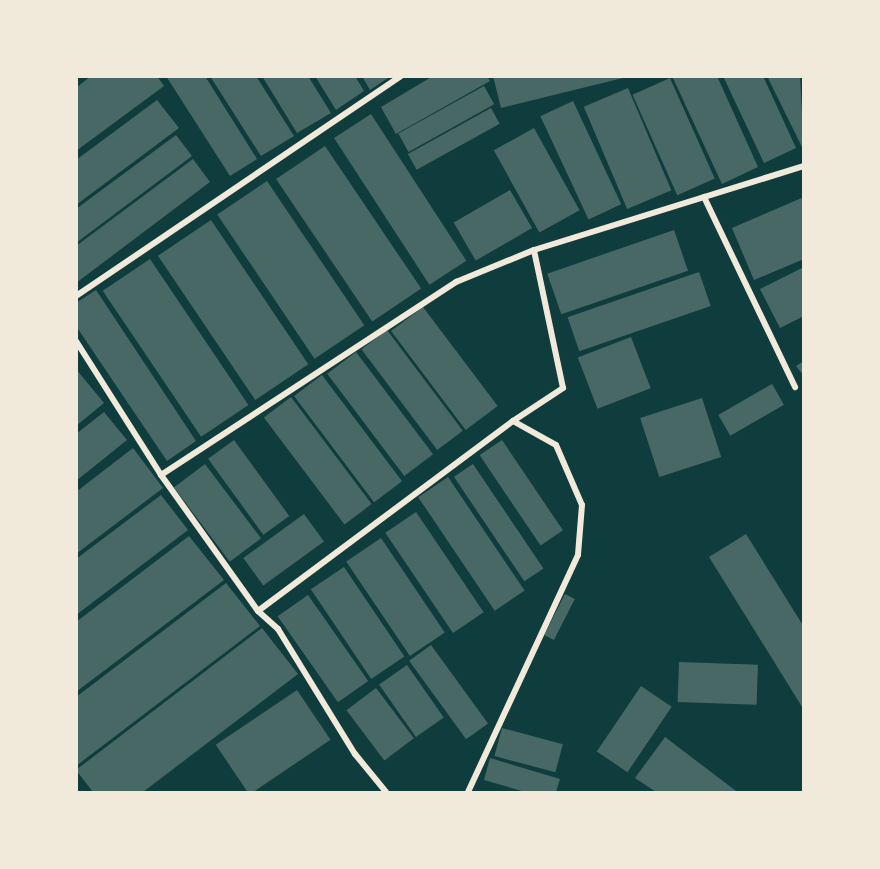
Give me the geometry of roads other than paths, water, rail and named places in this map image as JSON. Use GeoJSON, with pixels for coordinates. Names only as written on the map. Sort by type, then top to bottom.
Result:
{"type":"FeatureCollection","features":[{"type":"Feature","properties":{"kind":"street"},"geometry":{"type":"LineString","coordinates":[[76,296],[401,76]]}},
{"type":"Feature","properties":{"kind":"street"},"geometry":{"type":"LineString","coordinates":[[161,475],[456,282],[534,250],[804,166]]}},
{"type":"Feature","properties":{"kind":"street"},"geometry":{"type":"LineString","coordinates":[[704,196],[795,387]]}},
{"type":"Feature","properties":{"kind":"street"},"geometry":{"type":"LineString","coordinates":[[258,610],[513,421],[563,388],[534,250]]}},
{"type":"Feature","properties":{"kind":"street"},"geometry":{"type":"LineString","coordinates":[[76,341],[161,475],[258,610],[278,629],[355,754],[386,792]]}},
{"type":"Feature","properties":{"kind":"street"},"geometry":{"type":"LineString","coordinates":[[468,792],[578,555],[582,505],[556,445],[513,421]]}}]}
